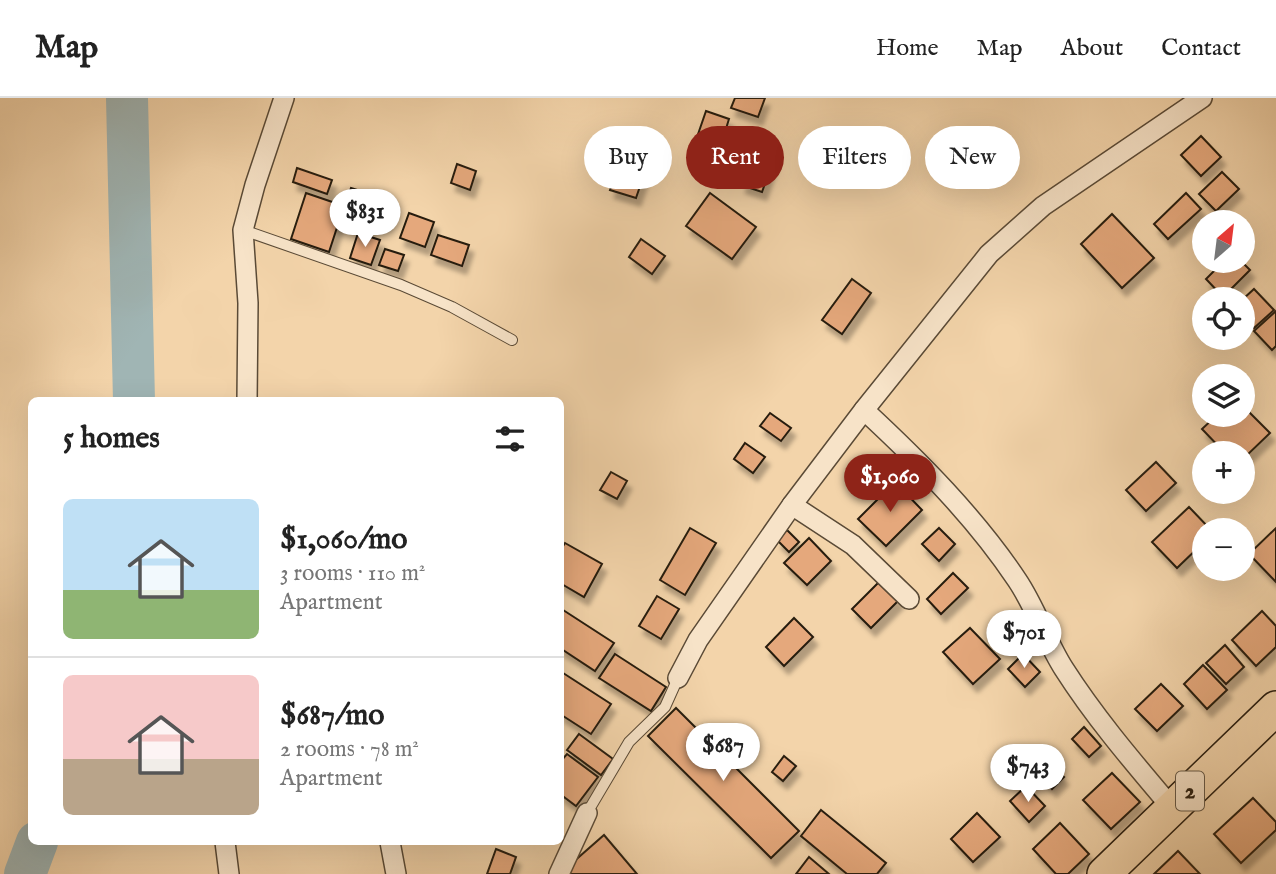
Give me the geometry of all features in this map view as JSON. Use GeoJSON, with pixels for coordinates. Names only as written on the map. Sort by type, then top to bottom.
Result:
{"type":"FeatureCollection","features":[{"type":"Feature","properties":{"kind":"highway","name":"2"},"geometry":{"type":"LineString","coordinates":[[1104,874],[1276,708]]}},
{"type":"Feature","properties":{"kind":"street"},"geometry":{"type":"LineString","coordinates":[[247,397],[248,303],[243,230],[284,98]]}},
{"type":"Feature","properties":{"kind":"street"},"geometry":{"type":"LineString","coordinates":[[678,678],[698,640],[792,505],[989,254],[1043,206],[1202,98]]}},
{"type":"Feature","properties":{"kind":"street"},"geometry":{"type":"LineString","coordinates":[[864,410],[914,456],[998,554],[1031,603],[1070,678],[1106,729],[1172,808]]}},
{"type":"Feature","properties":{"kind":"street"},"geometry":{"type":"LineString","coordinates":[[792,505],[853,544],[909,598]]}},
{"type":"Feature","properties":{"kind":"street"},"geometry":{"type":"LineString","coordinates":[[559,874],[587,813]]}},
{"type":"Feature","properties":{"kind":"street"},"geometry":{"type":"LineString","coordinates":[[225,845],[229,874]]}},
{"type":"Feature","properties":{"kind":"street"},"geometry":{"type":"LineString","coordinates":[[391,845],[396,874]]}},
{"type":"Feature","properties":{"kind":"lane"},"geometry":{"type":"LineString","coordinates":[[243,230],[401,285],[452,307],[512,340]]}},
{"type":"Feature","properties":{"kind":"lane"},"geometry":{"type":"LineString","coordinates":[[587,813],[629,742],[665,707],[678,678]]}},
{"type":"Feature","properties":{"kind":"building"},"geometry":{"type":"Polygon","coordinates":[[[735,98],[765,98],[758,117],[731,108],[735,98]]]}},
{"type":"Feature","properties":{"kind":"building"},"geometry":{"type":"Polygon","coordinates":[[[706,111],[729,119],[727,126],[701,126],[706,111]]]}},
{"type":"Feature","properties":{"kind":"building"},"geometry":{"type":"Polygon","coordinates":[[[1201,136],[1221,157],[1201,176],[1181,155],[1201,136]]]}},
{"type":"Feature","properties":{"kind":"building"},"geometry":{"type":"Polygon","coordinates":[[[457,164],[476,171],[470,190],[451,183],[457,164]]]}},
{"type":"Feature","properties":{"kind":"building"},"geometry":{"type":"Polygon","coordinates":[[[297,168],[332,180],[327,194],[293,182],[297,168]]]}},
{"type":"Feature","properties":{"kind":"building"},"geometry":{"type":"Polygon","coordinates":[[[1222,172],[1239,189],[1217,210],[1199,194],[1222,172]]]}},
{"type":"Feature","properties":{"kind":"building"},"geometry":{"type":"Polygon","coordinates":[[[351,188],[391,201],[385,221],[345,207],[351,188]]]}},
{"type":"Feature","properties":{"kind":"building"},"geometry":{"type":"Polygon","coordinates":[[[610,189],[639,189],[636,198],[610,189]]]}},
{"type":"Feature","properties":{"kind":"building"},"geometry":{"type":"Polygon","coordinates":[[[306,193],[344,206],[329,252],[291,239],[306,193]]]}},
{"type":"Feature","properties":{"kind":"building"},"geometry":{"type":"Polygon","coordinates":[[[710,193],[756,227],[732,259],[686,226],[710,193]]]}},
{"type":"Feature","properties":{"kind":"building"},"geometry":{"type":"Polygon","coordinates":[[[1186,193],[1201,209],[1192,210],[1192,217],[1168,239],[1154,224],[1186,193]]]}},
{"type":"Feature","properties":{"kind":"building"},"geometry":{"type":"Polygon","coordinates":[[[409,213],[434,222],[425,247],[400,238],[409,213]]]}},
{"type":"Feature","properties":{"kind":"building"},"geometry":{"type":"Polygon","coordinates":[[[1112,214],[1154,258],[1122,288],[1081,244],[1112,214]]]}},
{"type":"Feature","properties":{"kind":"building"},"geometry":{"type":"Polygon","coordinates":[[[358,233],[380,240],[371,265],[350,258],[358,233]]]}},
{"type":"Feature","properties":{"kind":"building"},"geometry":{"type":"Polygon","coordinates":[[[438,235],[469,245],[462,266],[431,255],[438,235]]]}},
{"type":"Feature","properties":{"kind":"building"},"geometry":{"type":"Polygon","coordinates":[[[641,239],[665,256],[652,274],[629,257],[641,239]]]}},
{"type":"Feature","properties":{"kind":"building"},"geometry":{"type":"Polygon","coordinates":[[[385,249],[404,255],[398,271],[379,265],[385,249]]]}},
{"type":"Feature","properties":{"kind":"building"},"geometry":{"type":"Polygon","coordinates":[[[1212,273],[1247,273],[1233,287],[1214,287],[1206,279],[1212,273]]]}},
{"type":"Feature","properties":{"kind":"building"},"geometry":{"type":"Polygon","coordinates":[[[852,279],[871,293],[842,334],[822,320],[852,279]]]}},
{"type":"Feature","properties":{"kind":"building"},"geometry":{"type":"Polygon","coordinates":[[[1255,290],[1274,310],[1255,327],[1255,290]]]}},
{"type":"Feature","properties":{"kind":"building"},"geometry":{"type":"Polygon","coordinates":[[[1276,311],[1276,346],[1272,350],[1255,330],[1276,311]]]}},
{"type":"Feature","properties":{"kind":"building"},"geometry":{"type":"Polygon","coordinates":[[[770,413],[791,428],[781,441],[760,426],[770,413]]]}},
{"type":"Feature","properties":{"kind":"building"},"geometry":{"type":"Polygon","coordinates":[[[1255,418],[1270,433],[1255,447],[1255,441],[1214,441],[1202,429],[1255,427],[1255,418]]]}},
{"type":"Feature","properties":{"kind":"building"},"geometry":{"type":"Polygon","coordinates":[[[745,443],[765,457],[753,473],[734,459],[745,443]]]}},
{"type":"Feature","properties":{"kind":"building"},"geometry":{"type":"Polygon","coordinates":[[[1156,462],[1176,483],[1146,511],[1126,490],[1156,462]]]}},
{"type":"Feature","properties":{"kind":"building"},"geometry":{"type":"Polygon","coordinates":[[[611,472],[627,481],[617,499],[600,490],[611,472]]]}},
{"type":"Feature","properties":{"kind":"building"},"geometry":{"type":"Polygon","coordinates":[[[895,482],[922,510],[886,546],[858,519],[895,482]]]}},
{"type":"Feature","properties":{"kind":"building"},"geometry":{"type":"Polygon","coordinates":[[[1189,507],[1200,518],[1192,518],[1192,554],[1177,568],[1152,542],[1189,507]]]}},
{"type":"Feature","properties":{"kind":"building"},"geometry":{"type":"Polygon","coordinates":[[[690,528],[716,543],[685,595],[660,580],[690,528]]]}},
{"type":"Feature","properties":{"kind":"building"},"geometry":{"type":"Polygon","coordinates":[[[939,528],[955,544],[939,561],[922,544],[939,528]]]}},
{"type":"Feature","properties":{"kind":"building"},"geometry":{"type":"Polygon","coordinates":[[[1276,528],[1276,582],[1255,560],[1255,548],[1276,528]]]}},
{"type":"Feature","properties":{"kind":"building"},"geometry":{"type":"Polygon","coordinates":[[[787,530],[799,542],[789,552],[777,540],[787,530]]]}},
{"type":"Feature","properties":{"kind":"building"},"geometry":{"type":"Polygon","coordinates":[[[809,538],[831,561],[807,585],[784,563],[809,538]]]}},
{"type":"Feature","properties":{"kind":"building"},"geometry":{"type":"Polygon","coordinates":[[[564,545],[602,564],[584,597],[564,585],[564,545]]]}},
{"type":"Feature","properties":{"kind":"building"},"geometry":{"type":"Polygon","coordinates":[[[953,573],[968,588],[941,614],[927,599],[953,573]]]}},
{"type":"Feature","properties":{"kind":"building"},"geometry":{"type":"Polygon","coordinates":[[[880,581],[899,600],[871,628],[852,609],[880,581]]]}},
{"type":"Feature","properties":{"kind":"building"},"geometry":{"type":"Polygon","coordinates":[[[657,596],[679,609],[661,639],[639,626],[657,596]]]}},
{"type":"Feature","properties":{"kind":"building"},"geometry":{"type":"Polygon","coordinates":[[[564,611],[614,643],[595,671],[564,651],[564,611]]]}},
{"type":"Feature","properties":{"kind":"building"},"geometry":{"type":"Polygon","coordinates":[[[1262,611],[1276,626],[1276,647],[1256,666],[1232,640],[1262,611]]]}},
{"type":"Feature","properties":{"kind":"building"},"geometry":{"type":"Polygon","coordinates":[[[794,618],[813,637],[784,666],[766,647],[794,618]]]}},
{"type":"Feature","properties":{"kind":"building"},"geometry":{"type":"Polygon","coordinates":[[[970,628],[1000,659],[973,684],[943,652],[970,628]]]}},
{"type":"Feature","properties":{"kind":"building"},"geometry":{"type":"Polygon","coordinates":[[[1225,645],[1244,667],[1226,684],[1206,663],[1225,645]]]}},
{"type":"Feature","properties":{"kind":"building"},"geometry":{"type":"Polygon","coordinates":[[[615,654],[666,687],[651,711],[599,678],[615,654]]]}},
{"type":"Feature","properties":{"kind":"building"},"geometry":{"type":"Polygon","coordinates":[[[1023,654],[1040,672],[1025,687],[1008,669],[1023,654]]]}},
{"type":"Feature","properties":{"kind":"building"},"geometry":{"type":"Polygon","coordinates":[[[1203,665],[1227,690],[1207,709],[1184,684],[1203,665]]]}},
{"type":"Feature","properties":{"kind":"building"},"geometry":{"type":"Polygon","coordinates":[[[564,674],[611,704],[591,734],[564,717],[564,674]]]}},
{"type":"Feature","properties":{"kind":"building"},"geometry":{"type":"Polygon","coordinates":[[[1161,684],[1183,706],[1157,731],[1135,709],[1161,684]]]}},
{"type":"Feature","properties":{"kind":"building"},"geometry":{"type":"Polygon","coordinates":[[[676,708],[799,831],[771,858],[648,736],[676,708]]]}},
{"type":"Feature","properties":{"kind":"building"},"geometry":{"type":"Polygon","coordinates":[[[1084,727],[1101,746],[1089,757],[1072,739],[1084,727]]]}},
{"type":"Feature","properties":{"kind":"building"},"geometry":{"type":"Polygon","coordinates":[[[579,734],[613,759],[601,775],[567,750],[579,734]]]}},
{"type":"Feature","properties":{"kind":"building"},"geometry":{"type":"Polygon","coordinates":[[[567,754],[598,777],[576,806],[564,797],[564,757],[567,754]]]}},
{"type":"Feature","properties":{"kind":"building"},"geometry":{"type":"Polygon","coordinates":[[[784,756],[796,766],[783,781],[772,772],[784,756]]]}},
{"type":"Feature","properties":{"kind":"building"},"geometry":{"type":"Polygon","coordinates":[[[1048,761],[1064,777],[1052,789],[1037,773],[1048,761]]]}},
{"type":"Feature","properties":{"kind":"building"},"geometry":{"type":"Polygon","coordinates":[[[1112,773],[1140,802],[1111,829],[1083,800],[1112,773]]]}},
{"type":"Feature","properties":{"kind":"building"},"geometry":{"type":"Polygon","coordinates":[[[1026,786],[1045,806],[1029,822],[1010,801],[1026,786]]]}},
{"type":"Feature","properties":{"kind":"building"},"geometry":{"type":"Polygon","coordinates":[[[1253,798],[1276,822],[1276,830],[1241,863],[1214,834],[1253,798]]]}},
{"type":"Feature","properties":{"kind":"building"},"geometry":{"type":"Polygon","coordinates":[[[821,810],[886,863],[877,874],[847,874],[801,836],[821,810]]]}},
{"type":"Feature","properties":{"kind":"building"},"geometry":{"type":"Polygon","coordinates":[[[977,813],[1000,837],[973,862],[951,839],[977,813]]]}},
{"type":"Feature","properties":{"kind":"building"},"geometry":{"type":"Polygon","coordinates":[[[1060,823],[1089,854],[1068,874],[1056,874],[1033,849],[1060,823]]]}},
{"type":"Feature","properties":{"kind":"building"},"geometry":{"type":"Polygon","coordinates":[[[604,835],[637,874],[565,874],[563,871],[604,835]]]}},
{"type":"Feature","properties":{"kind":"building"},"geometry":{"type":"Polygon","coordinates":[[[496,849],[516,857],[510,874],[487,874],[496,849]]]}},
{"type":"Feature","properties":{"kind":"building"},"geometry":{"type":"Polygon","coordinates":[[[1178,851],[1200,874],[1154,874],[1178,851]]]}},
{"type":"Feature","properties":{"kind":"building"},"geometry":{"type":"Polygon","coordinates":[[[809,857],[829,874],[796,874],[809,857]]]}},
{"type":"Feature","properties":{"kind":"waterway"},"geometry":{"type":"LineString","coordinates":[[127,98],[134,397]]}},
{"type":"Feature","properties":{"kind":"waterway"},"geometry":{"type":"LineString","coordinates":[[25,874],[36,845]]}}]}
